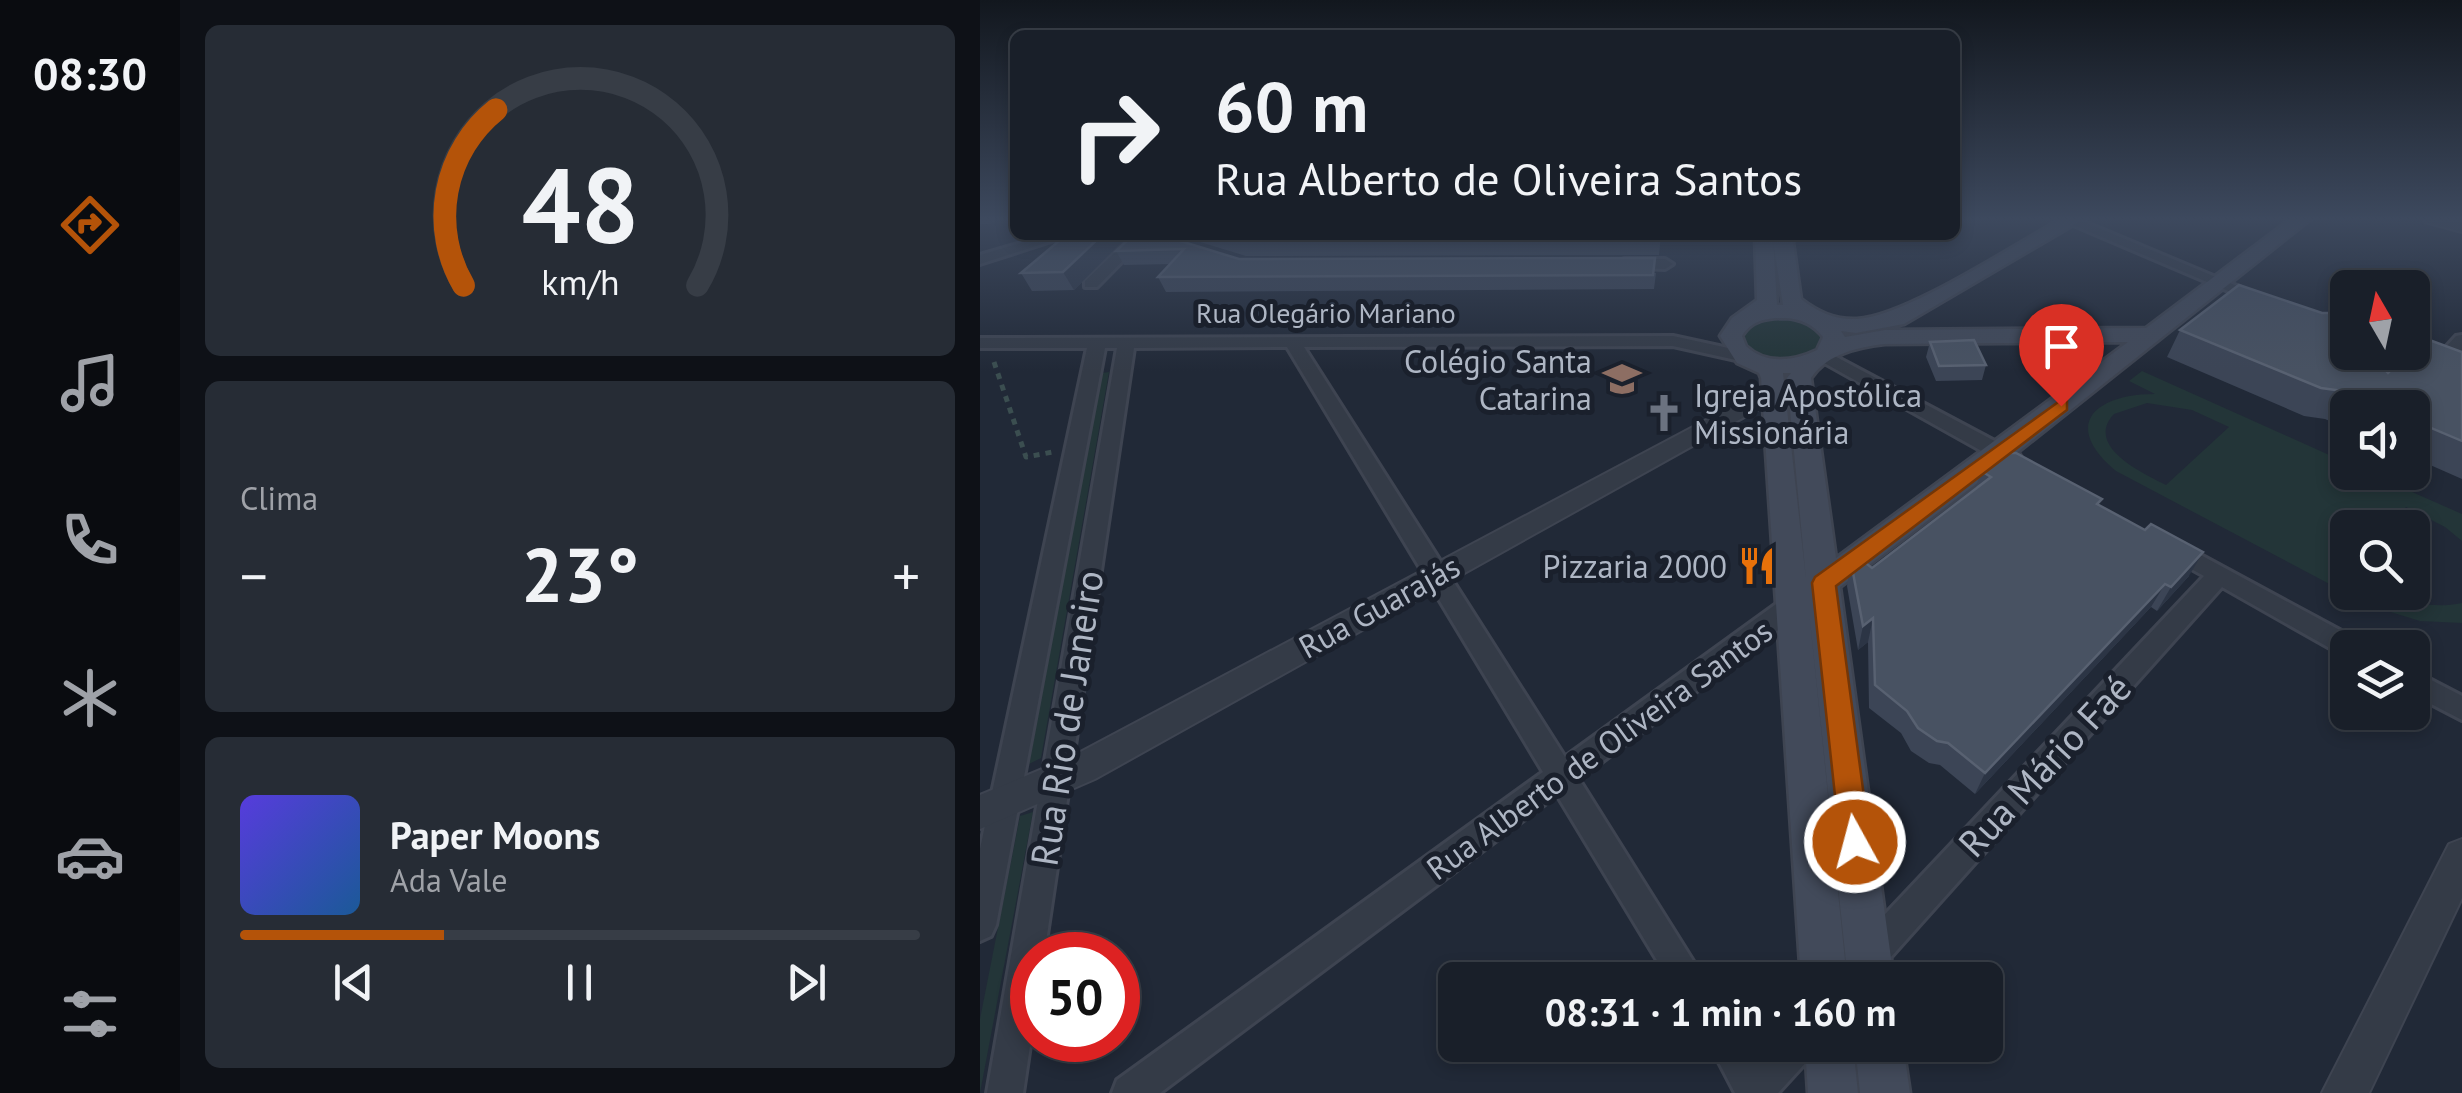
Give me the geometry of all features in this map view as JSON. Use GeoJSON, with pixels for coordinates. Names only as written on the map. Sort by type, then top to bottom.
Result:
{"type":"FeatureCollection","features":[{"type":"Feature","properties":{"kind":"main road"},"geometry":{"type":"LineString","coordinates":[[1765,269],[1768,302],[1731,336],[1736,349],[1772,372],[1822,962]]}},
{"type":"Feature","properties":{"kind":"main road"},"geometry":{"type":"LineString","coordinates":[[1786,269],[1790,301],[1834,337],[1822,356],[1799,378],[1869,962]]}},
{"type":"Feature","properties":{"kind":"main road"},"geometry":{"type":"LineString","coordinates":[[1749,317],[1785,311],[1871,326],[1909,313],[1984,269]]}},
{"type":"Feature","properties":{"kind":"main road","name":"Rua Alberto de Oliveira Santos"},"geometry":{"type":"LineString","coordinates":[[1792,606],[2236,269]]}},
{"type":"Feature","properties":{"kind":"main road"},"geometry":{"type":"LineString","coordinates":[[1909,313],[1908,326],[1925,336]]}},
{"type":"Feature","properties":{"kind":"main road"},"geometry":{"type":"LineString","coordinates":[[1752,360],[1784,367],[1869,338],[2152,335]]}},
{"type":"Feature","properties":{"kind":"main road"},"geometry":{"type":"LineString","coordinates":[[1830,1062],[1833,1093]]}},
{"type":"Feature","properties":{"kind":"main road"},"geometry":{"type":"LineString","coordinates":[[1881,1062],[1885,1093]]}},
{"type":"Feature","properties":{"kind":"street"},"geometry":{"type":"LineString","coordinates":[[1091,284],[1106,269]]}},
{"type":"Feature","properties":{"kind":"street"},"geometry":{"type":"LineString","coordinates":[[2186,269],[2278,306]]}},
{"type":"Feature","properties":{"kind":"street","name":"Rua Olegário Mariano"},"geometry":{"type":"LineString","coordinates":[[984,343],[1673,341],[1711,333],[1749,317]]}},
{"type":"Feature","properties":{"kind":"street"},"geometry":{"type":"LineString","coordinates":[[2438,367],[2462,340]]}},
{"type":"Feature","properties":{"kind":"street","name":"Rua Olegário Mariano"},"geometry":{"type":"LineString","coordinates":[[1673,341],[1752,360]]}},
{"type":"Feature","properties":{"kind":"street"},"geometry":{"type":"LineString","coordinates":[[1292,342],[1677,962]]}},
{"type":"Feature","properties":{"kind":"street","name":"Rua Rio de Janeiro"},"geometry":{"type":"LineString","coordinates":[[980,924],[993,806],[1097,343]]}},
{"type":"Feature","properties":{"kind":"street","name":"Rua Rio de Janeiro"},"geometry":{"type":"LineString","coordinates":[[1005,1093],[1126,343]]}},
{"type":"Feature","properties":{"kind":"street"},"geometry":{"type":"LineString","coordinates":[[1822,356],[2036,472]]}},
{"type":"Feature","properties":{"kind":"street"},"geometry":{"type":"LineString","coordinates":[[2430,364],[2462,377]]}},
{"type":"Feature","properties":{"kind":"street","name":"Rua Guarajás"},"geometry":{"type":"LineString","coordinates":[[993,806],[1055,780],[1774,391]]}},
{"type":"Feature","properties":{"kind":"street"},"geometry":{"type":"LineString","coordinates":[[2153,537],[2330,636]]}},
{"type":"Feature","properties":{"kind":"street","name":"Rua Mário Faé"},"geometry":{"type":"LineString","coordinates":[[1875,962],[2220,574]]}},
{"type":"Feature","properties":{"kind":"street","name":"Rua Alberto de Oliveira Santos"},"geometry":{"type":"LineString","coordinates":[[1130,1093],[1792,606]]}},
{"type":"Feature","properties":{"kind":"street"},"geometry":{"type":"LineString","coordinates":[[2430,692],[2462,709]]}},
{"type":"Feature","properties":{"kind":"street"},"geometry":{"type":"LineString","coordinates":[[2345,1093],[2462,856]]}},
{"type":"Feature","properties":{"kind":"street"},"geometry":{"type":"LineString","coordinates":[[1738,1062],[1756,1092],[1782,1062]]}},
{"type":"Feature","properties":{"kind":"path"},"geometry":{"type":"LineString","coordinates":[[984,343],[1026,457],[1076,447]]}},
{"type":"Feature","properties":{"kind":"shaded area"},"geometry":{"type":"Polygon","coordinates":[[[1771,315],[1810,321],[1827,341],[1811,357],[1769,361],[1746,351],[1742,329],[1771,315]]]}},
{"type":"Feature","properties":{"kind":"shaded area"},"geometry":{"type":"Polygon","coordinates":[[[2142,371],[2330,455],[2330,490],[2408,490],[2462,514],[2462,541],[2430,519],[2430,510],[2330,510],[2330,584],[2116,471],[2099,454],[2090,439],[2088,426],[2092,415],[2116,399],[2155,394],[2129,381],[2142,371]],[[2147,403],[2114,414],[2106,437],[2120,457],[2166,485],[2229,427],[2192,410],[2147,403]]]}},
{"type":"Feature","properties":{"kind":"shaded area"},"geometry":{"type":"Polygon","coordinates":[[[1109,372],[1041,758],[1029,764],[1102,373],[1109,372]]]}},
{"type":"Feature","properties":{"kind":"shaded area"},"geometry":{"type":"Polygon","coordinates":[[[2462,603],[2462,623],[2420,621],[2384,610],[2430,610],[2430,605],[2462,603]]]}},
{"type":"Feature","properties":{"kind":"shaded area"},"geometry":{"type":"Polygon","coordinates":[[[1033,812],[980,1093],[980,1019],[1020,816],[1033,812]]]}},
{"type":"Feature","properties":{"kind":"building"},"geometry":{"type":"Polygon","coordinates":[[[1026,269],[1066,269],[1063,272],[1021,273],[1026,269]]]}},
{"type":"Feature","properties":{"kind":"building"},"geometry":{"type":"Polygon","coordinates":[[[1165,269],[1654,269],[1653,275],[1158,277],[1165,269]]]}},
{"type":"Feature","properties":{"kind":"building"},"geometry":{"type":"Polygon","coordinates":[[[2239,285],[2330,313],[2330,370],[2430,370],[2430,340],[2462,352],[2462,441],[2430,428],[2430,390],[2321,388],[2180,330],[2239,285]]]}},
{"type":"Feature","properties":{"kind":"building"},"geometry":{"type":"Polygon","coordinates":[[[1974,340],[1986,365],[1939,366],[1930,342],[1974,340]]]}},
{"type":"Feature","properties":{"kind":"building"},"geometry":{"type":"Polygon","coordinates":[[[2005,453],[2016,453],[2102,499],[2097,504],[2145,530],[2151,524],[2203,552],[2171,587],[2165,584],[1985,773],[1948,743],[1937,741],[1918,728],[1907,711],[1875,685],[1873,618],[1863,626],[1851,562],[1858,557],[1872,568],[1991,477],[1981,471],[2005,453]]]}},
{"type":"Feature","properties":{"kind":"place","name":"Colégio Santa Catarina"},"geometry":{"type":"Point","coordinates":[1622,379]}},
{"type":"Feature","properties":{"kind":"place","name":"Igreja Apostólica Missionária"},"geometry":{"type":"Point","coordinates":[1664,413]}},
{"type":"Feature","properties":{"kind":"place","name":"Pizzaria 2000"},"geometry":{"type":"Point","coordinates":[1757,566]}},
{"type":"Feature","properties":{"kind":"route"},"geometry":{"type":"LineString","coordinates":[[1855,842],[1824,583],[2061,406]]}}]}
